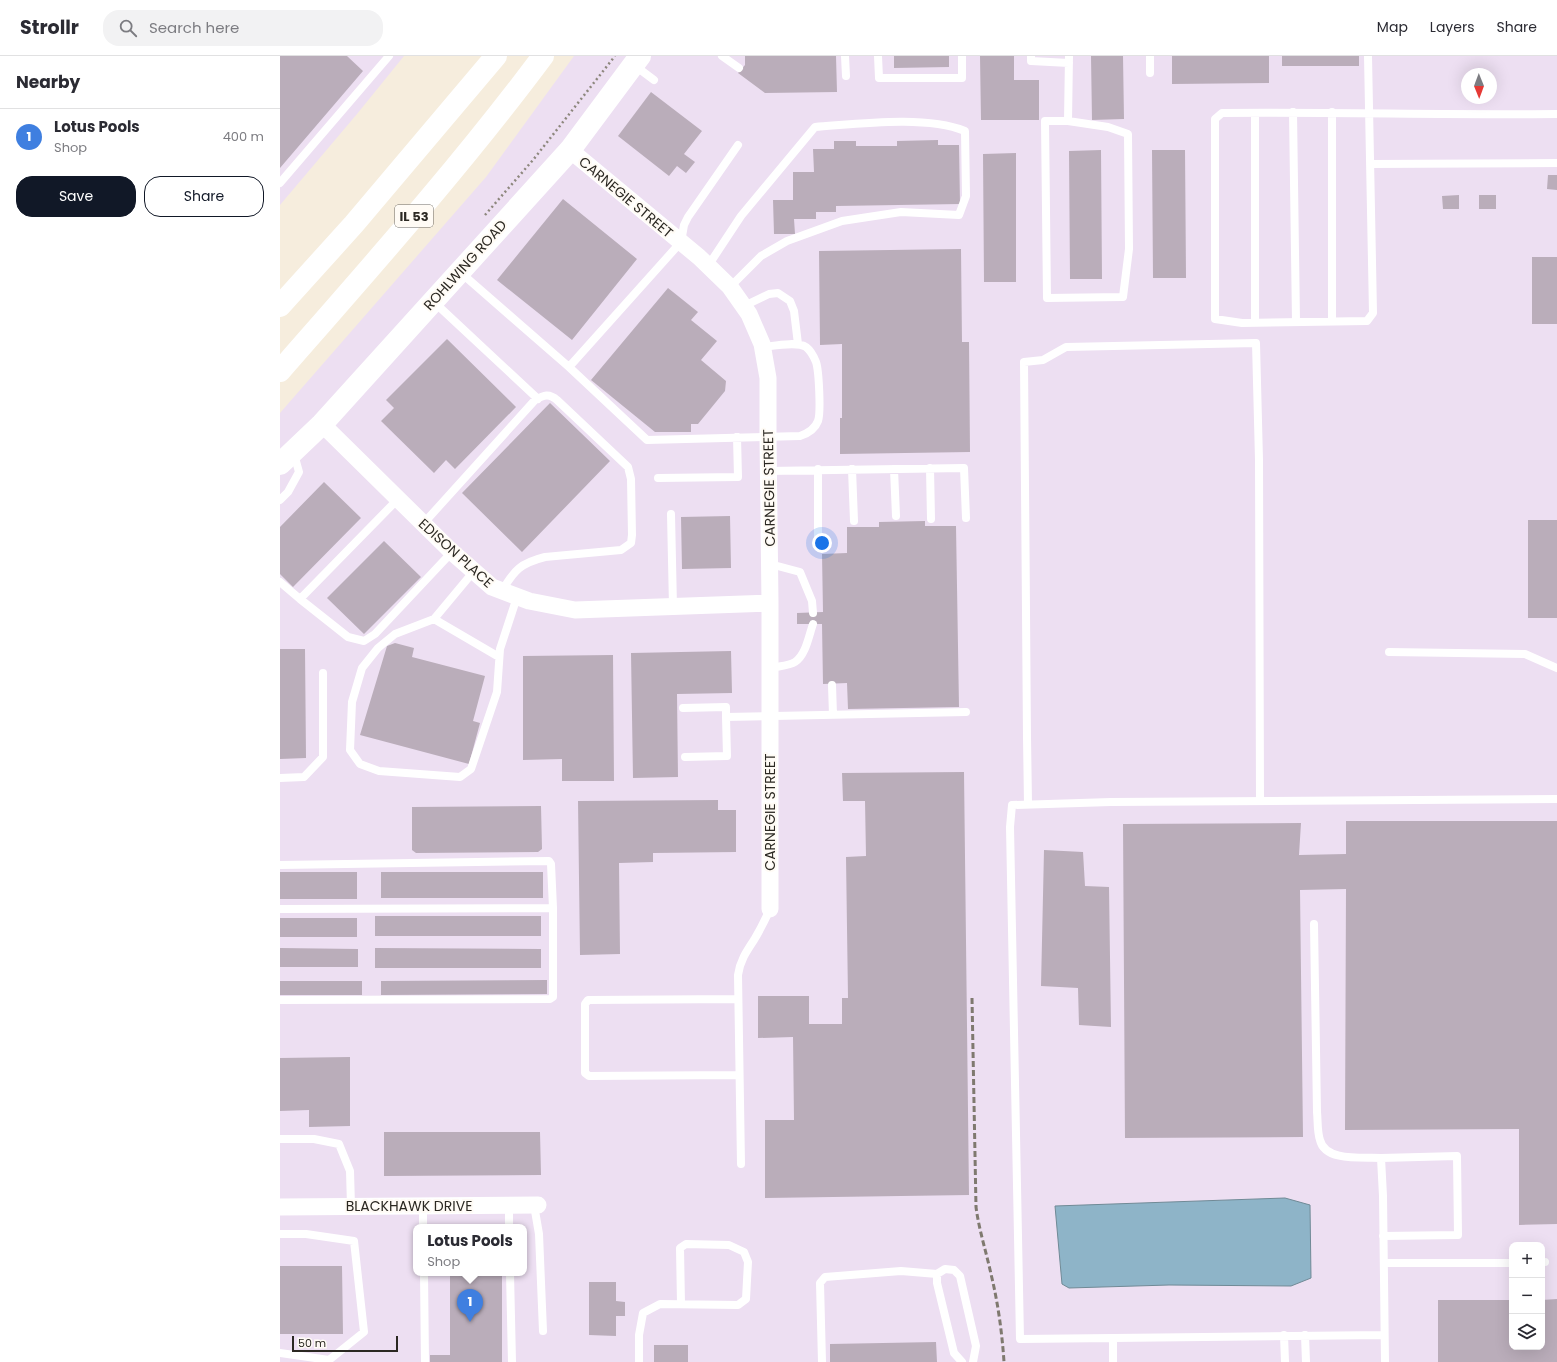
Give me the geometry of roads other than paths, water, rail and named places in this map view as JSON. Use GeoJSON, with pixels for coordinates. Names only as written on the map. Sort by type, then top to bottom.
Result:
{"type":"FeatureCollection","features":[{"type":"Feature","properties":{"kind":"main road","name":"IL 53"},"geometry":{"type":"LineString","coordinates":[[280,306],[354,224],[496,56]]}},
{"type":"Feature","properties":{"kind":"main road","name":"IL 53"},"geometry":{"type":"LineString","coordinates":[[280,371],[436,192],[505,106],[542,56]]}},
{"type":"Feature","properties":{"kind":"main road","name":"ROHLWING ROAD"},"geometry":{"type":"LineString","coordinates":[[287,458],[322,424],[570,150],[630,59]]}},
{"type":"Feature","properties":{"kind":"street","name":"CARNEGIE STREET"},"geometry":{"type":"LineString","coordinates":[[570,150],[681,242],[730,286],[749,314],[762,347],[768,378],[770,564],[770,909]]}},
{"type":"Feature","properties":{"kind":"street","name":"EDISON PLACE"},"geometry":{"type":"LineString","coordinates":[[322,424],[452,552],[492,587],[529,601],[575,610],[770,604]]}},
{"type":"Feature","properties":{"kind":"street","name":"BLACKHAWK DRIVE"},"geometry":{"type":"LineString","coordinates":[[280,1207],[536,1205]]}},
{"type":"Feature","properties":{"kind":"lane"},"geometry":{"type":"LineString","coordinates":[[280,183],[389,56]]}},
{"type":"Feature","properties":{"kind":"lane"},"geometry":{"type":"LineString","coordinates":[[722,56],[739,68]]}},
{"type":"Feature","properties":{"kind":"lane"},"geometry":{"type":"LineString","coordinates":[[845,56],[846,76]]}},
{"type":"Feature","properties":{"kind":"lane"},"geometry":{"type":"LineString","coordinates":[[878,56],[879,78],[962,78],[962,56]]}},
{"type":"Feature","properties":{"kind":"lane"},"geometry":{"type":"LineString","coordinates":[[1031,56],[1031,61],[1069,60],[1068,121]]}},
{"type":"Feature","properties":{"kind":"lane"},"geometry":{"type":"LineString","coordinates":[[1150,56],[1150,73]]}},
{"type":"Feature","properties":{"kind":"lane"},"geometry":{"type":"LineString","coordinates":[[1368,56],[1369,114],[1373,313],[1367,321],[1242,323],[1215,319],[1215,120],[1222,113],[1332,112],[1369,114],[1557,114]]}},
{"type":"Feature","properties":{"kind":"lane"},"geometry":{"type":"LineString","coordinates":[[630,59],[654,80]]}},
{"type":"Feature","properties":{"kind":"lane"},"geometry":{"type":"LineString","coordinates":[[1293,112],[1296,322]]}},
{"type":"Feature","properties":{"kind":"lane"},"geometry":{"type":"LineString","coordinates":[[1332,112],[1332,321]]}},
{"type":"Feature","properties":{"kind":"lane"},"geometry":{"type":"LineString","coordinates":[[1255,113],[1255,323]]}},
{"type":"Feature","properties":{"kind":"lane"},"geometry":{"type":"LineString","coordinates":[[1045,121],[1068,121],[1108,128],[1128,134],[1129,249],[1123,297],[1047,298],[1045,121]]}},
{"type":"Feature","properties":{"kind":"lane"},"geometry":{"type":"LineString","coordinates":[[708,266],[741,216],[815,127],[903,122],[953,126],[965,131],[966,196],[959,215],[901,212],[842,221],[788,241],[761,256],[730,286]]}},
{"type":"Feature","properties":{"kind":"lane"},"geometry":{"type":"LineString","coordinates":[[569,368],[681,242],[684,225],[688,217],[738,145]]}},
{"type":"Feature","properties":{"kind":"lane"},"geometry":{"type":"LineString","coordinates":[[1370,164],[1557,163]]}},
{"type":"Feature","properties":{"kind":"lane"},"geometry":{"type":"LineString","coordinates":[[459,272],[569,368],[647,440],[800,436],[815,428],[819,419],[819,384],[816,362],[813,355],[806,347],[798,344],[762,347]]}},
{"type":"Feature","properties":{"kind":"lane"},"geometry":{"type":"LineString","coordinates":[[744,306],[769,294],[778,293],[790,301],[794,311],[798,344]]}},
{"type":"Feature","properties":{"kind":"lane"},"geometry":{"type":"LineString","coordinates":[[433,301],[538,399]]}},
{"type":"Feature","properties":{"kind":"lane"},"geometry":{"type":"LineString","coordinates":[[1028,804],[1026,729],[1024,362],[1043,360],[1066,347],[1256,344],[1259,460],[1258,553],[1260,801]]}},
{"type":"Feature","properties":{"kind":"lane"},"geometry":{"type":"LineString","coordinates":[[423,524],[538,399],[547,395],[552,396],[628,467],[631,479],[631,543],[621,550],[535,559],[513,573],[500,649],[497,692],[471,769],[460,777],[379,771],[360,764],[350,750],[352,702],[362,668],[378,648],[395,634],[434,618],[474,571]]}},
{"type":"Feature","properties":{"kind":"lane"},"geometry":{"type":"LineString","coordinates":[[658,478],[738,476],[737,437]]}},
{"type":"Feature","properties":{"kind":"lane"},"geometry":{"type":"LineString","coordinates":[[280,500],[288,492],[300,472],[287,458]]}},
{"type":"Feature","properties":{"kind":"lane"},"geometry":{"type":"LineString","coordinates":[[930,468],[931,519]]}},
{"type":"Feature","properties":{"kind":"lane"},"geometry":{"type":"LineString","coordinates":[[768,471],[964,468],[966,518]]}},
{"type":"Feature","properties":{"kind":"lane"},"geometry":{"type":"LineString","coordinates":[[852,469],[854,521]]}},
{"type":"Feature","properties":{"kind":"lane"},"geometry":{"type":"LineString","coordinates":[[894,469],[896,516]]}},
{"type":"Feature","properties":{"kind":"lane"},"geometry":{"type":"LineString","coordinates":[[818,470],[818,544]]}},
{"type":"Feature","properties":{"kind":"lane"},"geometry":{"type":"LineString","coordinates":[[300,600],[398,499]]}},
{"type":"Feature","properties":{"kind":"lane"},"geometry":{"type":"LineString","coordinates":[[671,514],[673,607]]}},
{"type":"Feature","properties":{"kind":"lane"},"geometry":{"type":"LineString","coordinates":[[280,582],[300,600],[348,637],[364,641],[375,634],[452,552]]}},
{"type":"Feature","properties":{"kind":"lane"},"geometry":{"type":"LineString","coordinates":[[770,564],[800,572],[812,601],[813,613]]}},
{"type":"Feature","properties":{"kind":"lane"},"geometry":{"type":"LineString","coordinates":[[434,618],[499,657]]}},
{"type":"Feature","properties":{"kind":"lane"},"geometry":{"type":"LineString","coordinates":[[770,668],[794,663],[799,658],[806,645],[813,624]]}},
{"type":"Feature","properties":{"kind":"lane"},"geometry":{"type":"LineString","coordinates":[[1388,652],[1525,654],[1557,668]]}},
{"type":"Feature","properties":{"kind":"lane"},"geometry":{"type":"LineString","coordinates":[[280,778],[304,777],[323,757],[324,673]]}},
{"type":"Feature","properties":{"kind":"lane"},"geometry":{"type":"LineString","coordinates":[[832,685],[833,715]]}},
{"type":"Feature","properties":{"kind":"lane"},"geometry":{"type":"LineString","coordinates":[[683,708],[726,707],[727,756],[685,756]]}},
{"type":"Feature","properties":{"kind":"lane"},"geometry":{"type":"LineString","coordinates":[[726,716],[966,712]]}},
{"type":"Feature","properties":{"kind":"lane"},"geometry":{"type":"LineString","coordinates":[[1384,1335],[1020,1339],[1010,827],[1012,805],[1260,801],[1557,799]]}},
{"type":"Feature","properties":{"kind":"lane"},"geometry":{"type":"LineString","coordinates":[[280,865],[549,860],[552,864],[553,908],[553,997],[550,999],[280,1000]]}},
{"type":"Feature","properties":{"kind":"lane"},"geometry":{"type":"LineString","coordinates":[[280,908],[553,908]]}},
{"type":"Feature","properties":{"kind":"lane"},"geometry":{"type":"LineString","coordinates":[[741,1164],[738,999],[739,965],[770,909]]}},
{"type":"Feature","properties":{"kind":"lane"},"geometry":{"type":"LineString","coordinates":[[1314,924],[1317,1112],[1320,1141],[1325,1150],[1339,1157],[1381,1158],[1457,1156],[1458,1235],[1383,1236]]}},
{"type":"Feature","properties":{"kind":"lane"},"geometry":{"type":"LineString","coordinates":[[738,999],[588,1000],[585,1004],[585,1073],[589,1076],[739,1075]]}},
{"type":"Feature","properties":{"kind":"lane"},"geometry":{"type":"LineString","coordinates":[[280,1139],[314,1139],[339,1144],[350,1171],[351,1206]]}},
{"type":"Feature","properties":{"kind":"lane"},"geometry":{"type":"LineString","coordinates":[[1381,1158],[1383,1196],[1385,1362]]}},
{"type":"Feature","properties":{"kind":"lane"},"geometry":{"type":"LineString","coordinates":[[508,1205],[509,1224]]}},
{"type":"Feature","properties":{"kind":"lane"},"geometry":{"type":"LineString","coordinates":[[536,1205],[539,1234],[543,1330]]}},
{"type":"Feature","properties":{"kind":"lane"},"geometry":{"type":"LineString","coordinates":[[423,1206],[423,1224]]}},
{"type":"Feature","properties":{"kind":"lane"},"geometry":{"type":"LineString","coordinates":[[280,1234],[306,1234],[354,1241],[364,1332],[329,1361],[280,1353]]}},
{"type":"Feature","properties":{"kind":"lane"},"geometry":{"type":"LineString","coordinates":[[639,1362],[639,1334],[643,1314],[660,1304],[738,1305],[746,1299],[748,1262],[744,1252],[729,1245],[686,1244],[680,1248],[681,1304]]}},
{"type":"Feature","properties":{"kind":"lane"},"geometry":{"type":"LineString","coordinates":[[1384,1263],[1509,1262]]}},
{"type":"Feature","properties":{"kind":"lane"},"geometry":{"type":"LineString","coordinates":[[822,1362],[820,1283],[825,1277],[901,1271],[938,1274],[946,1269],[954,1270],[960,1276],[976,1346],[973,1362]]}},
{"type":"Feature","properties":{"kind":"lane"},"geometry":{"type":"LineString","coordinates":[[938,1274],[937,1283],[954,1353],[962,1362]]}},
{"type":"Feature","properties":{"kind":"lane"},"geometry":{"type":"LineString","coordinates":[[424,1276],[425,1362]]}},
{"type":"Feature","properties":{"kind":"lane"},"geometry":{"type":"LineString","coordinates":[[510,1276],[512,1362]]}},
{"type":"Feature","properties":{"kind":"lane"},"geometry":{"type":"LineString","coordinates":[[1305,1335],[1306,1362]]}},
{"type":"Feature","properties":{"kind":"lane"},"geometry":{"type":"LineString","coordinates":[[1284,1336],[1285,1362]]}},
{"type":"Feature","properties":{"kind":"lane"},"geometry":{"type":"LineString","coordinates":[[1113,1338],[1113,1362]]}},
{"type":"Feature","properties":{"kind":"water"},"geometry":{"type":"Polygon","coordinates":[[[1285,1198],[1310,1205],[1311,1278],[1291,1286],[1169,1285],[1069,1288],[1062,1284],[1055,1206],[1285,1198]]]}},
{"type":"Feature","properties":{"kind":"railway"},"geometry":{"type":"LineString","coordinates":[[972,998],[976,1207],[996,1296],[1004,1362]]}},
{"type":"Feature","properties":{"kind":"place","name":"Lotus Pools"},"geometry":{"type":"Point","coordinates":[470,1322]}}]}
